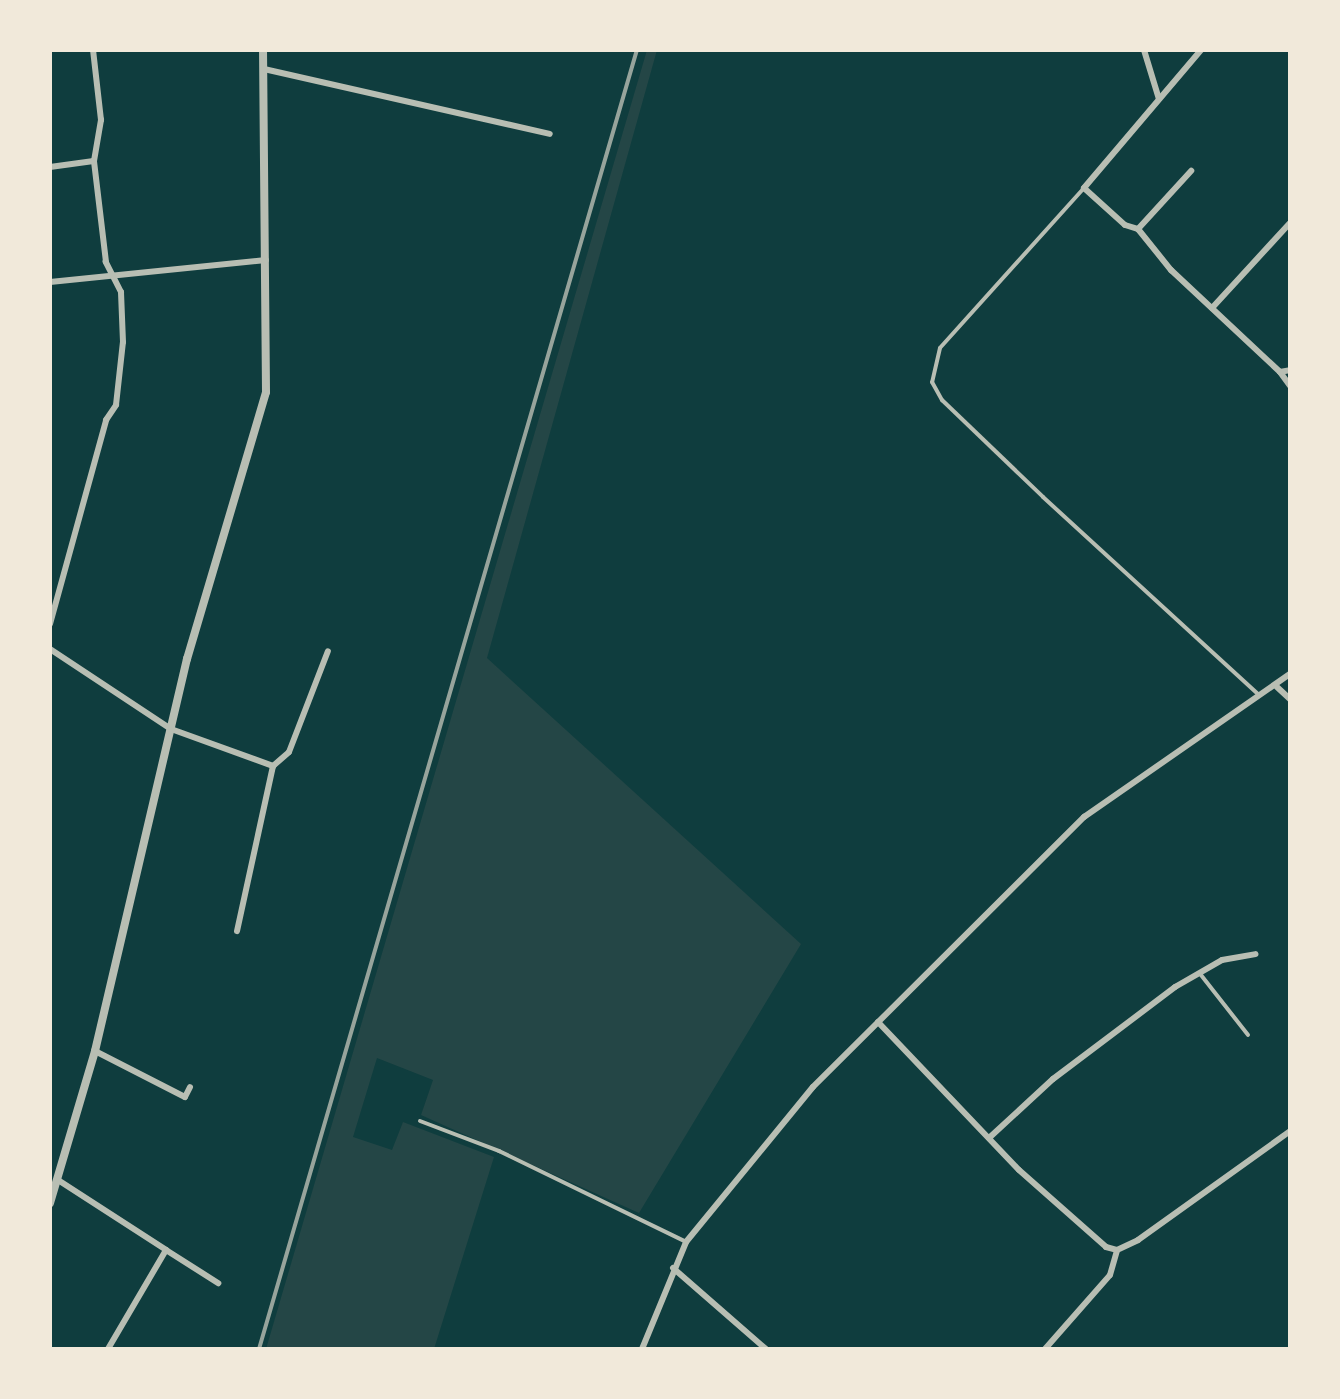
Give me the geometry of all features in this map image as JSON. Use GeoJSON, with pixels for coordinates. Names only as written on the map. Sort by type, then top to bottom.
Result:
{"type":"FeatureCollection","features":[{"type":"Feature","properties":{"kind":"street"},"geometry":{"type":"LineString","coordinates":[[50,624],[106,420],[116,405],[124,342],[114,277],[106,262],[94,161],[101,120],[92,50]]}},
{"type":"Feature","properties":{"kind":"street"},"geometry":{"type":"LineString","coordinates":[[50,1202],[95,1051],[171,729],[266,392],[264,50]]}},
{"type":"Feature","properties":{"kind":"street"},"geometry":{"type":"LineString","coordinates":[[1144,50],[1160,100]]}},
{"type":"Feature","properties":{"kind":"street"},"geometry":{"type":"LineString","coordinates":[[1200,50],[1084,188],[1125,225],[1138,228],[1290,386]]}},
{"type":"Feature","properties":{"kind":"street"},"geometry":{"type":"LineString","coordinates":[[264,69],[550,134]]}},
{"type":"Feature","properties":{"kind":"street"},"geometry":{"type":"LineString","coordinates":[[50,167],[94,161]]}},
{"type":"Feature","properties":{"kind":"street"},"geometry":{"type":"LineString","coordinates":[[1138,228],[1192,171]]}},
{"type":"Feature","properties":{"kind":"street"},"geometry":{"type":"LineString","coordinates":[[1212,308],[1290,223]]}},
{"type":"Feature","properties":{"kind":"street"},"geometry":{"type":"LineString","coordinates":[[50,282],[268,260]]}},
{"type":"Feature","properties":{"kind":"street"},"geometry":{"type":"LineString","coordinates":[[1280,372],[1290,370]]}},
{"type":"Feature","properties":{"kind":"street"},"geometry":{"type":"LineString","coordinates":[[50,649],[171,729],[273,766]]}},
{"type":"Feature","properties":{"kind":"street"},"geometry":{"type":"LineString","coordinates":[[237,930],[273,766],[289,752],[328,651]]}},
{"type":"Feature","properties":{"kind":"street"},"geometry":{"type":"LineString","coordinates":[[642,1349],[686,1242],[790,1114],[878,1022],[1084,818],[1290,674]]}},
{"type":"Feature","properties":{"kind":"street"},"geometry":{"type":"LineString","coordinates":[[1276,686],[1290,699]]}},
{"type":"Feature","properties":{"kind":"street"},"geometry":{"type":"LineString","coordinates":[[990,1138],[1084,1054],[1198,971],[1254,954]]}},
{"type":"Feature","properties":{"kind":"street"},"geometry":{"type":"LineString","coordinates":[[878,1022],[1091,1239],[1118,1250]]}},
{"type":"Feature","properties":{"kind":"street"},"geometry":{"type":"LineString","coordinates":[[95,1051],[185,1097],[190,1087]]}},
{"type":"Feature","properties":{"kind":"street"},"geometry":{"type":"LineString","coordinates":[[1045,1349],[1110,1275],[1118,1250],[1290,1131]]}},
{"type":"Feature","properties":{"kind":"street"},"geometry":{"type":"LineString","coordinates":[[58,1180],[218,1282]]}},
{"type":"Feature","properties":{"kind":"street"},"geometry":{"type":"LineString","coordinates":[[108,1349],[166,1250]]}},
{"type":"Feature","properties":{"kind":"street"},"geometry":{"type":"LineString","coordinates":[[673,1267],[766,1349]]}},
{"type":"Feature","properties":{"kind":"lane"},"geometry":{"type":"LineString","coordinates":[[1084,188],[940,348],[930,370],[942,400],[1261,697]]}},
{"type":"Feature","properties":{"kind":"lane"},"geometry":{"type":"LineString","coordinates":[[1198,971],[1248,1035]]}},
{"type":"Feature","properties":{"kind":"lane"},"geometry":{"type":"LineString","coordinates":[[420,1120],[499,1151],[686,1242]]}},
{"type":"Feature","properties":{"kind":"shaded area"},"geometry":{"type":"Polygon","coordinates":[[[647,50],[657,50],[487,658],[801,944],[639,1213],[421,1115],[433,1080],[377,1058],[353,1137],[392,1150],[403,1122],[494,1157],[434,1349],[266,1349],[647,50]]]}},
{"type":"Feature","properties":{"kind":"railway"},"geometry":{"type":"LineString","coordinates":[[259,1349],[637,50]]}}]}
